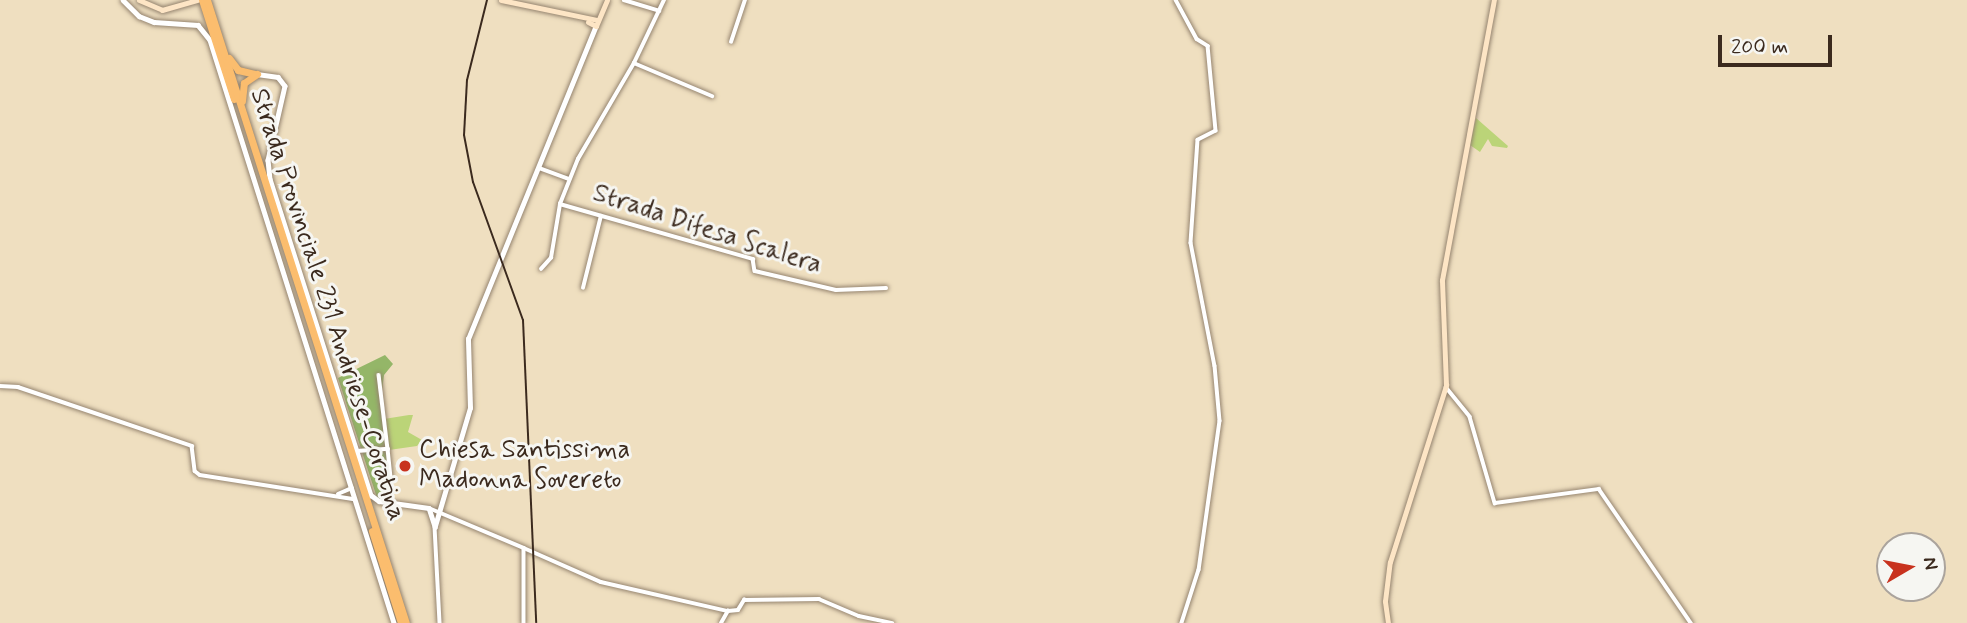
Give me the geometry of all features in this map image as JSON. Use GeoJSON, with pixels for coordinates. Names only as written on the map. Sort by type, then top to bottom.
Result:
{"type":"FeatureCollection","features":[{"type":"Feature","properties":{"kind":"highway","name":"Strada Provinciale 231 Andriese-Coratina"},"geometry":{"type":"LineString","coordinates":[[202,0],[216,28],[404,623]]}},
{"type":"Feature","properties":{"kind":"highway","name":"Strada Provinciale 231 Andriese-Coratina"},"geometry":{"type":"LineString","coordinates":[[202,0],[404,623]]}},
{"type":"Feature","properties":{"kind":"highway"},"geometry":{"type":"LineString","coordinates":[[216,28],[232,65],[257,74]]}},
{"type":"Feature","properties":{"kind":"highway"},"geometry":{"type":"LineString","coordinates":[[254,147],[242,94],[245,81],[257,74]]}},
{"type":"Feature","properties":{"kind":"main road"},"geometry":{"type":"LineString","coordinates":[[139,0],[160,9],[202,0]]}},
{"type":"Feature","properties":{"kind":"main road"},"geometry":{"type":"LineString","coordinates":[[503,0],[597,23],[607,0]]}},
{"type":"Feature","properties":{"kind":"main road"},"geometry":{"type":"LineString","coordinates":[[1388,623],[1385,601],[1390,562],[1446,386],[1442,280],[1494,0]]}},
{"type":"Feature","properties":{"kind":"street"},"geometry":{"type":"LineString","coordinates":[[123,0],[139,16],[154,22],[188,22],[206,32],[394,623]]}},
{"type":"Feature","properties":{"kind":"street"},"geometry":{"type":"LineString","coordinates":[[624,0],[659,11]]}},
{"type":"Feature","properties":{"kind":"street"},"geometry":{"type":"LineString","coordinates":[[541,269],[551,258],[560,204],[569,180],[634,63],[664,0]]}},
{"type":"Feature","properties":{"kind":"street"},"geometry":{"type":"LineString","coordinates":[[731,42],[745,0]]}},
{"type":"Feature","properties":{"kind":"street"},"geometry":{"type":"LineString","coordinates":[[1176,0],[1197,39],[1208,46],[1216,131],[1198,140],[1191,243],[1216,372],[1220,421],[1197,578],[1182,623]]}},
{"type":"Feature","properties":{"kind":"street"},"geometry":{"type":"LineString","coordinates":[[435,527],[470,408],[467,344],[597,23]]}},
{"type":"Feature","properties":{"kind":"street"},"geometry":{"type":"LineString","coordinates":[[634,63],[712,96]]}},
{"type":"Feature","properties":{"kind":"street"},"geometry":{"type":"LineString","coordinates":[[257,74],[278,77],[286,88],[268,170],[357,451],[375,499],[440,511],[601,582],[728,611],[738,610],[744,600],[819,599],[859,616],[892,623]]}},
{"type":"Feature","properties":{"kind":"street"},"geometry":{"type":"LineString","coordinates":[[539,168],[569,180]]}},
{"type":"Feature","properties":{"kind":"street","name":"Strada Difesa Scalera"},"geometry":{"type":"LineString","coordinates":[[560,204],[753,259],[755,271],[836,290],[886,288]]}},
{"type":"Feature","properties":{"kind":"street"},"geometry":{"type":"LineString","coordinates":[[583,288],[601,216]]}},
{"type":"Feature","properties":{"kind":"street"},"geometry":{"type":"LineString","coordinates":[[379,375],[391,478]]}},
{"type":"Feature","properties":{"kind":"street"},"geometry":{"type":"LineString","coordinates":[[0,386],[18,387],[192,446],[195,471],[200,475],[355,499]]}},
{"type":"Feature","properties":{"kind":"street"},"geometry":{"type":"LineString","coordinates":[[1446,386],[1470,417],[1495,503],[1599,489],[1691,623]]}},
{"type":"Feature","properties":{"kind":"street"},"geometry":{"type":"LineString","coordinates":[[357,451],[388,449]]}},
{"type":"Feature","properties":{"kind":"street"},"geometry":{"type":"LineString","coordinates":[[336,495],[352,488]]}},
{"type":"Feature","properties":{"kind":"street"},"geometry":{"type":"LineString","coordinates":[[429,508],[435,527],[440,623]]}},
{"type":"Feature","properties":{"kind":"street"},"geometry":{"type":"LineString","coordinates":[[524,548],[524,623]]}},
{"type":"Feature","properties":{"kind":"street"},"geometry":{"type":"LineString","coordinates":[[721,623],[728,611]]}},
{"type":"Feature","properties":{"kind":"green space"},"geometry":{"type":"Polygon","coordinates":[[[1476,118],[1508,146],[1507,148],[1492,146],[1488,139],[1480,152],[1470,145],[1476,118]]]}},
{"type":"Feature","properties":{"kind":"green space"},"geometry":{"type":"Polygon","coordinates":[[[385,355],[393,364],[384,375],[381,399],[393,500],[377,498],[338,378],[385,355]]]}},
{"type":"Feature","properties":{"kind":"green space"},"geometry":{"type":"Polygon","coordinates":[[[413,415],[408,432],[422,440],[417,446],[389,450],[384,419],[413,415]]]}},
{"type":"Feature","properties":{"kind":"railway"},"geometry":{"type":"LineString","coordinates":[[487,0],[467,80],[464,135],[473,182],[523,320],[536,623]]}},
{"type":"Feature","properties":{"kind":"place","name":"Chiesa Santissima Madonna Sovereto"},"geometry":{"type":"Point","coordinates":[405,466]}}]}
